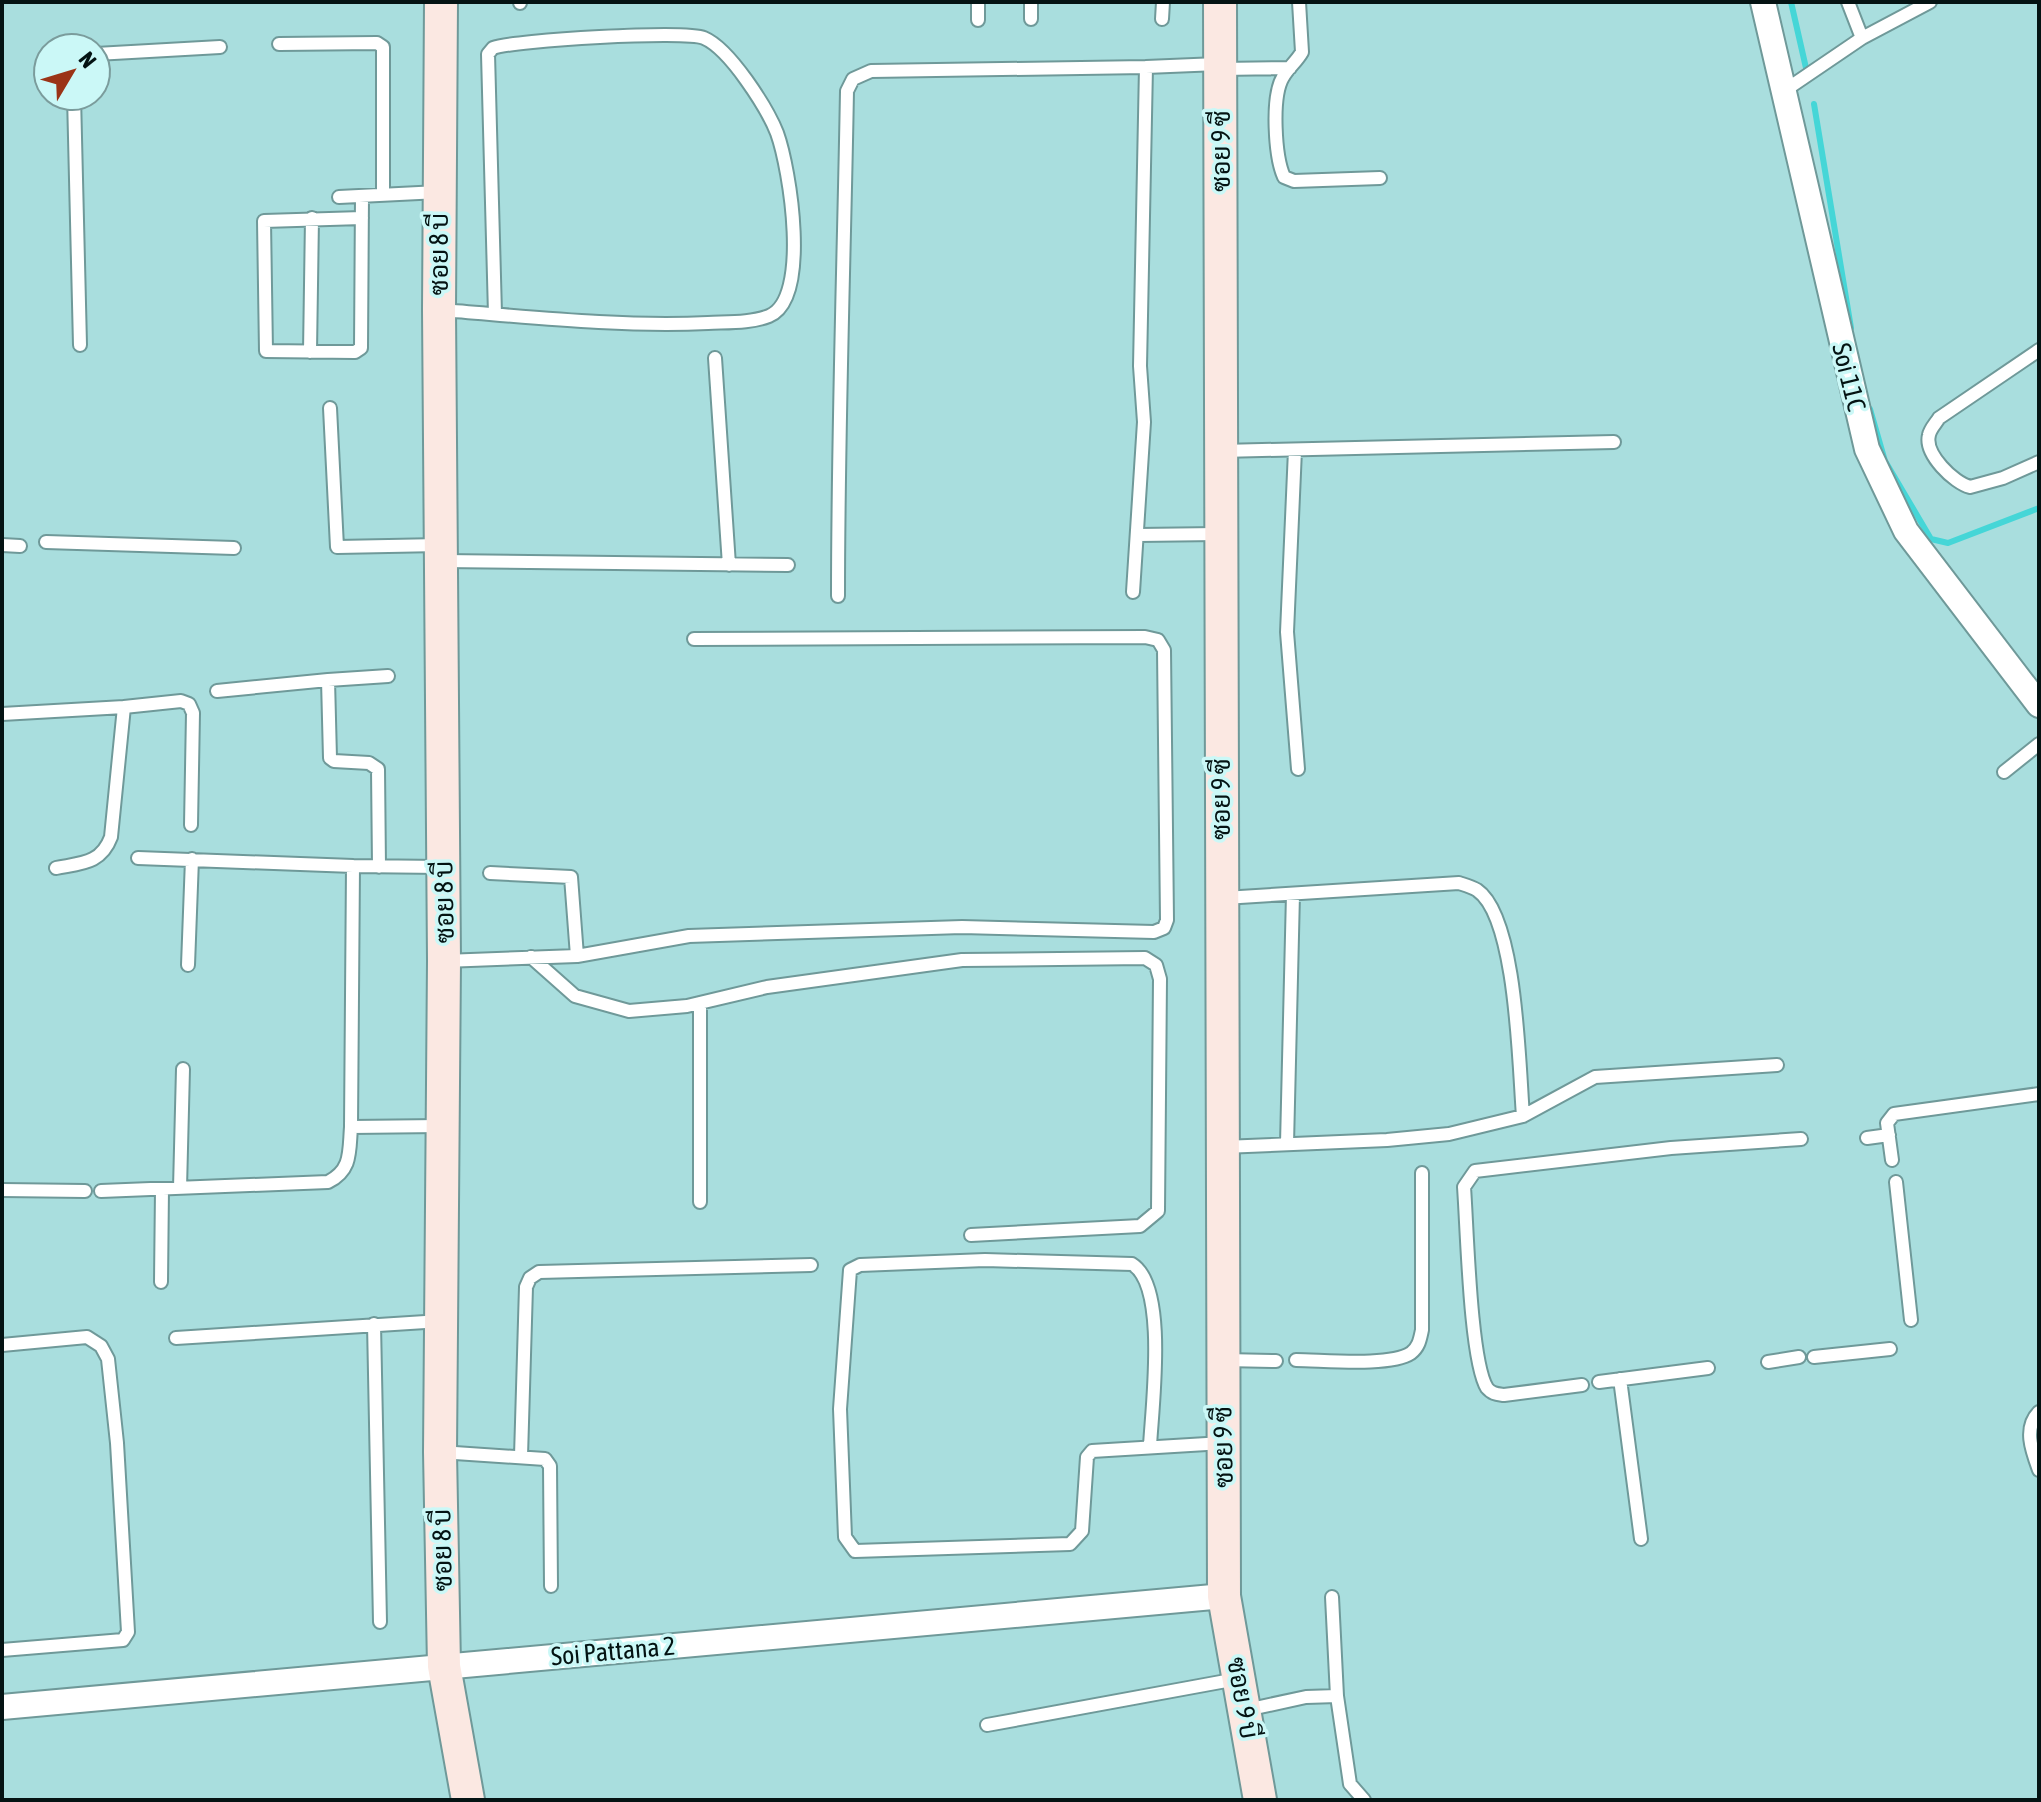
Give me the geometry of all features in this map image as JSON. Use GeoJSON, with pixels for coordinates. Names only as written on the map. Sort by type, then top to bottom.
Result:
{"type":"FeatureCollection","features":[{"type":"Feature","properties":{"kind":"street","name":"ซอย 8 บี"},"geometry":{"type":"LineString","coordinates":[[441,2],[439,310],[444,961],[440,1126],[440,1452],[444,1666],[468,1800]]}},
{"type":"Feature","properties":{"kind":"street","name":"ซอย 9 ซี"},"geometry":{"type":"LineString","coordinates":[[1220,2],[1224,1596]]}},
{"type":"Feature","properties":{"kind":"street","name":"Soi 11C"},"geometry":{"type":"LineString","coordinates":[[1763,2],[1867,449],[1906,531],[2039,705]]}},
{"type":"Feature","properties":{"kind":"street","name":"Soi Pattana 2"},"geometry":{"type":"LineString","coordinates":[[2,1707],[1224,1596]]}},
{"type":"Feature","properties":{"kind":"street","name":"ซอย 9 บี"},"geometry":{"type":"LineString","coordinates":[[1224,1596],[1260,1800]]}},
{"type":"Feature","properties":{"kind":"lane"},"geometry":{"type":"LineString","coordinates":[[978,2],[978,20]]}},
{"type":"Feature","properties":{"kind":"lane"},"geometry":{"type":"LineString","coordinates":[[1031,2],[1031,19]]}},
{"type":"Feature","properties":{"kind":"lane"},"geometry":{"type":"LineString","coordinates":[[1162,19],[1163,2]]}},
{"type":"Feature","properties":{"kind":"lane"},"geometry":{"type":"LineString","coordinates":[[1299,2],[1302,52],[1276,95],[1279,165],[1284,177],[1294,181],[1380,178]]}},
{"type":"Feature","properties":{"kind":"lane"},"geometry":{"type":"LineString","coordinates":[[1848,2],[1862,38]]}},
{"type":"Feature","properties":{"kind":"lane"},"geometry":{"type":"LineString","coordinates":[[1784,91],[1862,38],[1930,2]]}},
{"type":"Feature","properties":{"kind":"lane"},"geometry":{"type":"LineString","coordinates":[[439,310],[495,314],[667,325],[751,320],[768,316],[784,306],[791,291],[795,234],[778,136],[764,106],[713,43],[695,36],[656,36],[493,48],[488,54],[495,314]]}},
{"type":"Feature","properties":{"kind":"lane"},"geometry":{"type":"LineString","coordinates":[[279,44],[377,43],[383,47],[383,195]]}},
{"type":"Feature","properties":{"kind":"lane"},"geometry":{"type":"LineString","coordinates":[[112,53],[220,47]]}},
{"type":"Feature","properties":{"kind":"lane"},"geometry":{"type":"LineString","coordinates":[[838,596],[838,361],[843,305],[847,91],[853,79],[871,71],[1221,66],[1290,68]]}},
{"type":"Feature","properties":{"kind":"lane"},"geometry":{"type":"LineString","coordinates":[[1133,592],[1144,422],[1140,366],[1146,67]]}},
{"type":"Feature","properties":{"kind":"lane"},"geometry":{"type":"LineString","coordinates":[[74,112],[80,345]]}},
{"type":"Feature","properties":{"kind":"lane"},"geometry":{"type":"LineString","coordinates":[[339,197],[439,192]]}},
{"type":"Feature","properties":{"kind":"lane"},"geometry":{"type":"LineString","coordinates":[[362,196],[362,218],[361,348],[355,352],[271,353],[264,346],[263,224],[266,219],[362,218]]}},
{"type":"Feature","properties":{"kind":"lane"},"geometry":{"type":"LineString","coordinates":[[310,352],[312,218]]}},
{"type":"Feature","properties":{"kind":"lane"},"geometry":{"type":"LineString","coordinates":[[2039,350],[1939,418],[1929,434],[1929,445],[1951,478],[1970,487],[2003,478],[2039,462]]}},
{"type":"Feature","properties":{"kind":"lane"},"geometry":{"type":"LineString","coordinates":[[715,358],[729,565]]}},
{"type":"Feature","properties":{"kind":"lane"},"geometry":{"type":"LineString","coordinates":[[330,408],[333,548],[788,565]]}},
{"type":"Feature","properties":{"kind":"lane"},"geometry":{"type":"LineString","coordinates":[[1221,451],[1614,442]]}},
{"type":"Feature","properties":{"kind":"lane"},"geometry":{"type":"LineString","coordinates":[[1295,450],[1287,632],[1298,769]]}},
{"type":"Feature","properties":{"kind":"lane"},"geometry":{"type":"LineString","coordinates":[[1138,535],[1221,534]]}},
{"type":"Feature","properties":{"kind":"lane"},"geometry":{"type":"LineString","coordinates":[[46,542],[234,548]]}},
{"type":"Feature","properties":{"kind":"lane"},"geometry":{"type":"LineString","coordinates":[[2,545],[20,546]]}},
{"type":"Feature","properties":{"kind":"lane"},"geometry":{"type":"LineString","coordinates":[[444,961],[577,956],[689,936],[962,927],[1154,932],[1164,928],[1167,920],[1164,650],[1158,640],[1145,637],[694,639]]}},
{"type":"Feature","properties":{"kind":"lane"},"geometry":{"type":"LineString","coordinates":[[217,691],[388,676]]}},
{"type":"Feature","properties":{"kind":"lane"},"geometry":{"type":"LineString","coordinates":[[328,680],[330,758],[334,761],[369,763],[378,769],[379,867]]}},
{"type":"Feature","properties":{"kind":"lane"},"geometry":{"type":"LineString","coordinates":[[2,714],[181,701],[189,704],[193,713],[191,825]]}},
{"type":"Feature","properties":{"kind":"lane"},"geometry":{"type":"LineString","coordinates":[[56,868],[96,860],[107,850],[111,837],[124,707]]}},
{"type":"Feature","properties":{"kind":"lane"},"geometry":{"type":"LineString","coordinates":[[2004,772],[2039,744]]}},
{"type":"Feature","properties":{"kind":"lane"},"geometry":{"type":"LineString","coordinates":[[138,858],[443,867]]}},
{"type":"Feature","properties":{"kind":"lane"},"geometry":{"type":"LineString","coordinates":[[188,965],[192,859]]}},
{"type":"Feature","properties":{"kind":"lane"},"geometry":{"type":"LineString","coordinates":[[101,1191],[328,1182],[348,1167],[353,866]]}},
{"type":"Feature","properties":{"kind":"lane"},"geometry":{"type":"LineString","coordinates":[[490,873],[571,877],[577,956]]}},
{"type":"Feature","properties":{"kind":"lane"},"geometry":{"type":"LineString","coordinates":[[1221,898],[1459,883],[1478,890],[1490,906],[1510,963],[1523,1116]]}},
{"type":"Feature","properties":{"kind":"lane"},"geometry":{"type":"LineString","coordinates":[[1287,1144],[1293,894]]}},
{"type":"Feature","properties":{"kind":"lane"},"geometry":{"type":"LineString","coordinates":[[531,957],[575,996],[629,1011],[700,1003],[767,987],[962,960],[1145,958],[1156,965],[1160,979],[1158,1211],[1140,1226],[971,1235]]}},
{"type":"Feature","properties":{"kind":"lane"},"geometry":{"type":"LineString","coordinates":[[700,1003],[700,1202]]}},
{"type":"Feature","properties":{"kind":"lane"},"geometry":{"type":"LineString","coordinates":[[1223,1147],[1449,1134],[1523,1116],[1595,1077],[1777,1065]]}},
{"type":"Feature","properties":{"kind":"lane"},"geometry":{"type":"LineString","coordinates":[[180,1188],[183,1069]]}},
{"type":"Feature","properties":{"kind":"lane"},"geometry":{"type":"LineString","coordinates":[[1892,1160],[1887,1123],[1894,1114],[2039,1094]]}},
{"type":"Feature","properties":{"kind":"lane"},"geometry":{"type":"LineString","coordinates":[[351,1127],[440,1126]]}},
{"type":"Feature","properties":{"kind":"lane"},"geometry":{"type":"LineString","coordinates":[[1867,1138],[1889,1135]]}},
{"type":"Feature","properties":{"kind":"lane"},"geometry":{"type":"LineString","coordinates":[[1582,1385],[1504,1395],[1492,1393],[1485,1385],[1475,1330],[1464,1187],[1469,1176],[1475,1171],[1671,1148],[1801,1139]]}},
{"type":"Feature","properties":{"kind":"lane"},"geometry":{"type":"LineString","coordinates":[[1296,1360],[1390,1359],[1409,1354],[1418,1346],[1422,1330],[1422,1173]]}},
{"type":"Feature","properties":{"kind":"lane"},"geometry":{"type":"LineString","coordinates":[[1896,1182],[1911,1320]]}},
{"type":"Feature","properties":{"kind":"lane"},"geometry":{"type":"LineString","coordinates":[[161,1282],[162,1189]]}},
{"type":"Feature","properties":{"kind":"lane"},"geometry":{"type":"LineString","coordinates":[[2,1190],[85,1191]]}},
{"type":"Feature","properties":{"kind":"lane"},"geometry":{"type":"LineString","coordinates":[[1150,1446],[1154,1326],[1149,1286],[1142,1270],[1132,1264],[985,1260],[860,1265],[850,1270],[840,1409],[845,1537],[855,1551],[1070,1544],[1082,1531],[1087,1457],[1092,1451],[1223,1443]]}},
{"type":"Feature","properties":{"kind":"lane"},"geometry":{"type":"LineString","coordinates":[[521,1456],[526,1287],[530,1278],[539,1272],[811,1265]]}},
{"type":"Feature","properties":{"kind":"lane"},"geometry":{"type":"LineString","coordinates":[[176,1338],[441,1321]]}},
{"type":"Feature","properties":{"kind":"lane"},"geometry":{"type":"LineString","coordinates":[[374,1324],[380,1622]]}},
{"type":"Feature","properties":{"kind":"lane"},"geometry":{"type":"LineString","coordinates":[[2,1345],[87,1337],[101,1346],[108,1359],[117,1443],[128,1632],[123,1640],[98,1645],[2,1650]]}},
{"type":"Feature","properties":{"kind":"lane"},"geometry":{"type":"LineString","coordinates":[[1814,1357],[1890,1349]]}},
{"type":"Feature","properties":{"kind":"lane"},"geometry":{"type":"LineString","coordinates":[[1768,1362],[1799,1357]]}},
{"type":"Feature","properties":{"kind":"lane"},"geometry":{"type":"LineString","coordinates":[[1222,1360],[1276,1361]]}},
{"type":"Feature","properties":{"kind":"lane"},"geometry":{"type":"LineString","coordinates":[[1599,1382],[1708,1368]]}},
{"type":"Feature","properties":{"kind":"lane"},"geometry":{"type":"LineString","coordinates":[[1620,1379],[1641,1539]]}},
{"type":"Feature","properties":{"kind":"lane"},"geometry":{"type":"LineString","coordinates":[[2039,1412],[2030,1429],[2030,1448],[2039,1470]]}},
{"type":"Feature","properties":{"kind":"lane"},"geometry":{"type":"LineString","coordinates":[[440,1452],[538,1457],[550,1466],[551,1586]]}},
{"type":"Feature","properties":{"kind":"lane"},"geometry":{"type":"LineString","coordinates":[[1332,1597],[1337,1696],[1350,1784],[1364,1800]]}},
{"type":"Feature","properties":{"kind":"lane"},"geometry":{"type":"LineString","coordinates":[[987,1725],[1240,1678]]}},
{"type":"Feature","properties":{"kind":"lane"},"geometry":{"type":"LineString","coordinates":[[1246,1710],[1306,1697],[1337,1696]]}},
{"type":"Feature","properties":{"kind":"shaded area"},"geometry":{"type":"Polygon","coordinates":[[[2,2],[2039,2],[2039,1800],[2,1800],[2,2]]]}},
{"type":"Feature","properties":{"kind":"waterway"},"geometry":{"type":"LineString","coordinates":[[1791,2],[1806,68]]}},
{"type":"Feature","properties":{"kind":"waterway"},"geometry":{"type":"LineString","coordinates":[[1814,104],[1851,328]]}},
{"type":"Feature","properties":{"kind":"waterway"},"geometry":{"type":"LineString","coordinates":[[1870,409],[1885,461],[1931,539],[1948,543],[2039,508]]}}]}
